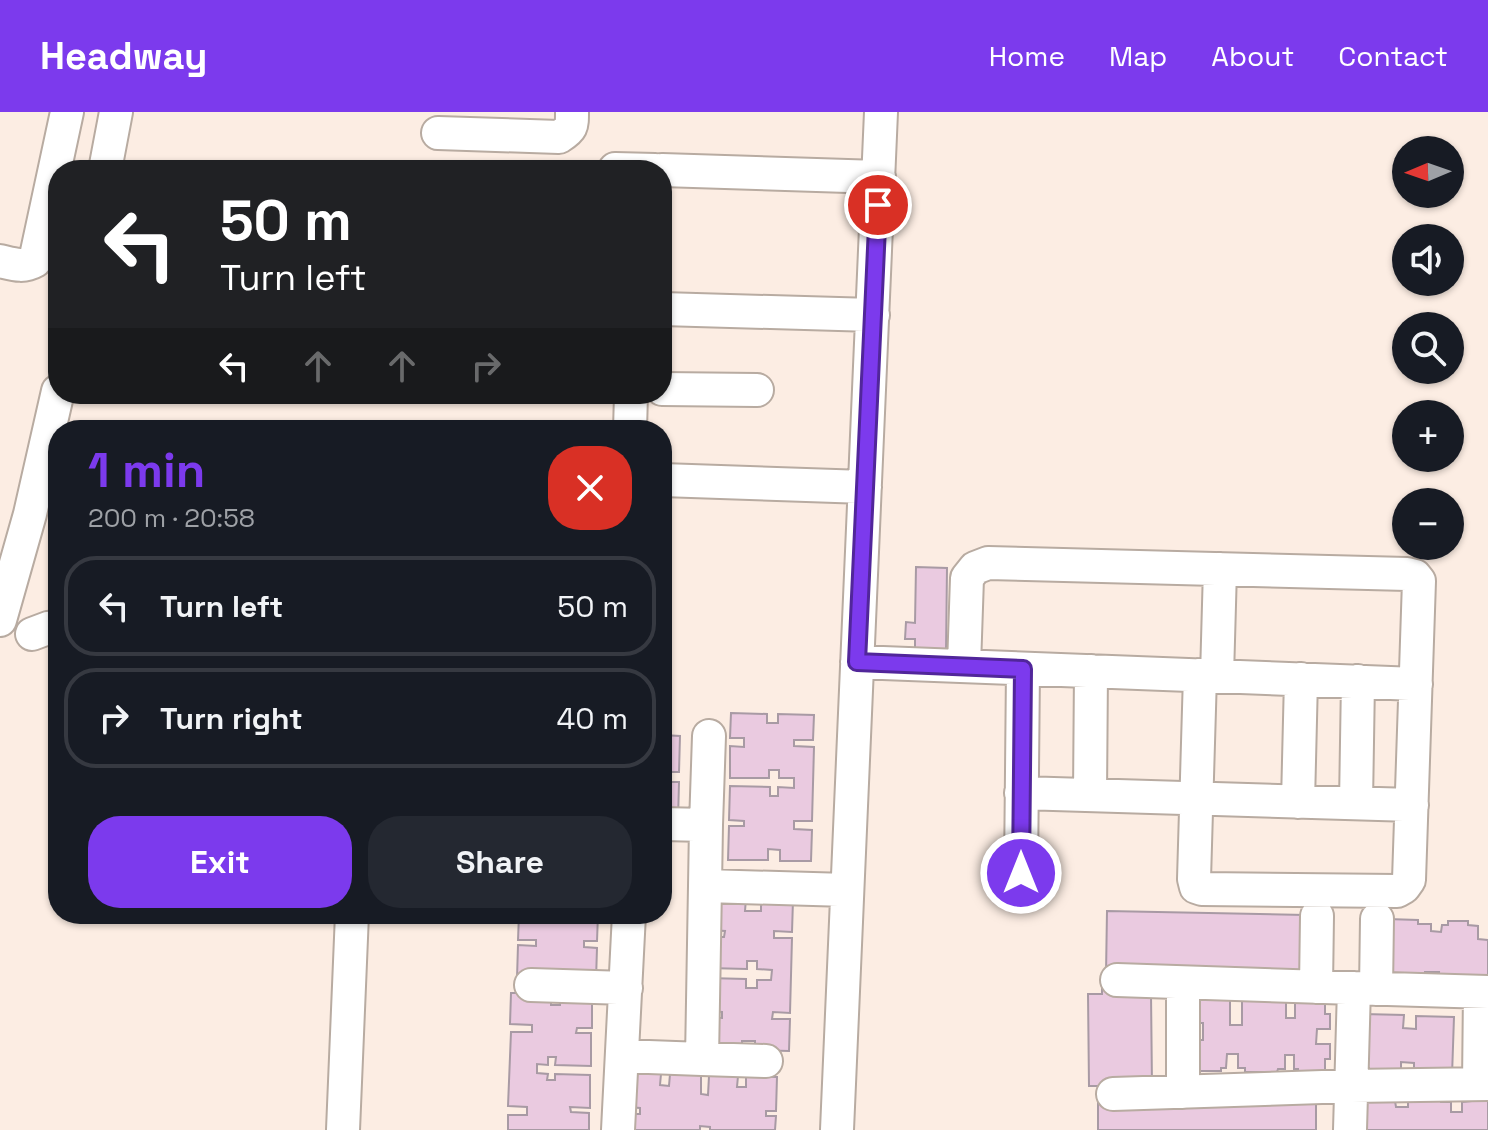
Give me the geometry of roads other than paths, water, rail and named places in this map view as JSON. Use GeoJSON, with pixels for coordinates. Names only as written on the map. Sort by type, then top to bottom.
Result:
{"type":"FeatureCollection","features":[{"type":"Feature","properties":{"kind":"street"},"geometry":{"type":"LineString","coordinates":[[57,160],[67,112]]}},
{"type":"Feature","properties":{"kind":"street"},"geometry":{"type":"LineString","coordinates":[[107,160],[116,112]]}},
{"type":"Feature","properties":{"kind":"street"},"geometry":{"type":"LineString","coordinates":[[438,133],[559,137],[572,125],[572,112]]}},
{"type":"Feature","properties":{"kind":"street"},"geometry":{"type":"LineString","coordinates":[[837,1130],[881,112]]}},
{"type":"Feature","properties":{"kind":"street"},"geometry":{"type":"LineString","coordinates":[[672,170],[879,177]]}},
{"type":"Feature","properties":{"kind":"street"},"geometry":{"type":"LineString","coordinates":[[0,261],[19,266],[35,261],[48,200]]}},
{"type":"Feature","properties":{"kind":"street"},"geometry":{"type":"LineString","coordinates":[[672,309],[873,315]]}},
{"type":"Feature","properties":{"kind":"street"},"geometry":{"type":"LineString","coordinates":[[672,389],[757,390]]}},
{"type":"Feature","properties":{"kind":"street"},"geometry":{"type":"LineString","coordinates":[[0,620],[30,514],[48,435]]}},
{"type":"Feature","properties":{"kind":"street"},"geometry":{"type":"LineString","coordinates":[[672,480],[865,487]]}},
{"type":"Feature","properties":{"kind":"street"},"geometry":{"type":"LineString","coordinates":[[964,666],[967,578],[975,568],[988,563],[1220,569],[1407,574],[1415,576],[1419,581],[1409,880],[1397,891],[1196,887],[1196,799],[1220,569]]}},
{"type":"Feature","properties":{"kind":"street"},"geometry":{"type":"LineString","coordinates":[[857,662],[1416,684]]}},
{"type":"Feature","properties":{"kind":"street"},"geometry":{"type":"LineString","coordinates":[[1021,873],[1023,669]]}},
{"type":"Feature","properties":{"kind":"street"},"geometry":{"type":"LineString","coordinates":[[1090,795],[1091,671]]}},
{"type":"Feature","properties":{"kind":"street"},"geometry":{"type":"LineString","coordinates":[[1298,802],[1301,679]]}},
{"type":"Feature","properties":{"kind":"street"},"geometry":{"type":"LineString","coordinates":[[1356,803],[1358,681]]}},
{"type":"Feature","properties":{"kind":"street"},"geometry":{"type":"LineString","coordinates":[[702,1059],[709,736]]}},
{"type":"Feature","properties":{"kind":"street"},"geometry":{"type":"LineString","coordinates":[[1021,793],[1412,805]]}},
{"type":"Feature","properties":{"kind":"street"},"geometry":{"type":"LineString","coordinates":[[672,824],[706,825]]}},
{"type":"Feature","properties":{"kind":"street"},"geometry":{"type":"LineString","coordinates":[[705,886],[847,890]]}},
{"type":"Feature","properties":{"kind":"street"},"geometry":{"type":"LineString","coordinates":[[1316,987],[1317,916]]}},
{"type":"Feature","properties":{"kind":"street"},"geometry":{"type":"LineString","coordinates":[[1350,1130],[1352,1086],[1377,919]]}},
{"type":"Feature","properties":{"kind":"street"},"geometry":{"type":"LineString","coordinates":[[343,1130],[352,924]]}},
{"type":"Feature","properties":{"kind":"street"},"geometry":{"type":"LineString","coordinates":[[618,1130],[629,924]]}},
{"type":"Feature","properties":{"kind":"street"},"geometry":{"type":"LineString","coordinates":[[1113,1094],[1484,1084],[1484,992],[1117,980]]}},
{"type":"Feature","properties":{"kind":"street"},"geometry":{"type":"LineString","coordinates":[[1183,983],[1183,1092]]}},
{"type":"Feature","properties":{"kind":"street"},"geometry":{"type":"LineString","coordinates":[[531,985],[626,988]]}},
{"type":"Feature","properties":{"kind":"street"},"geometry":{"type":"LineString","coordinates":[[622,1056],[766,1061]]}}]}
